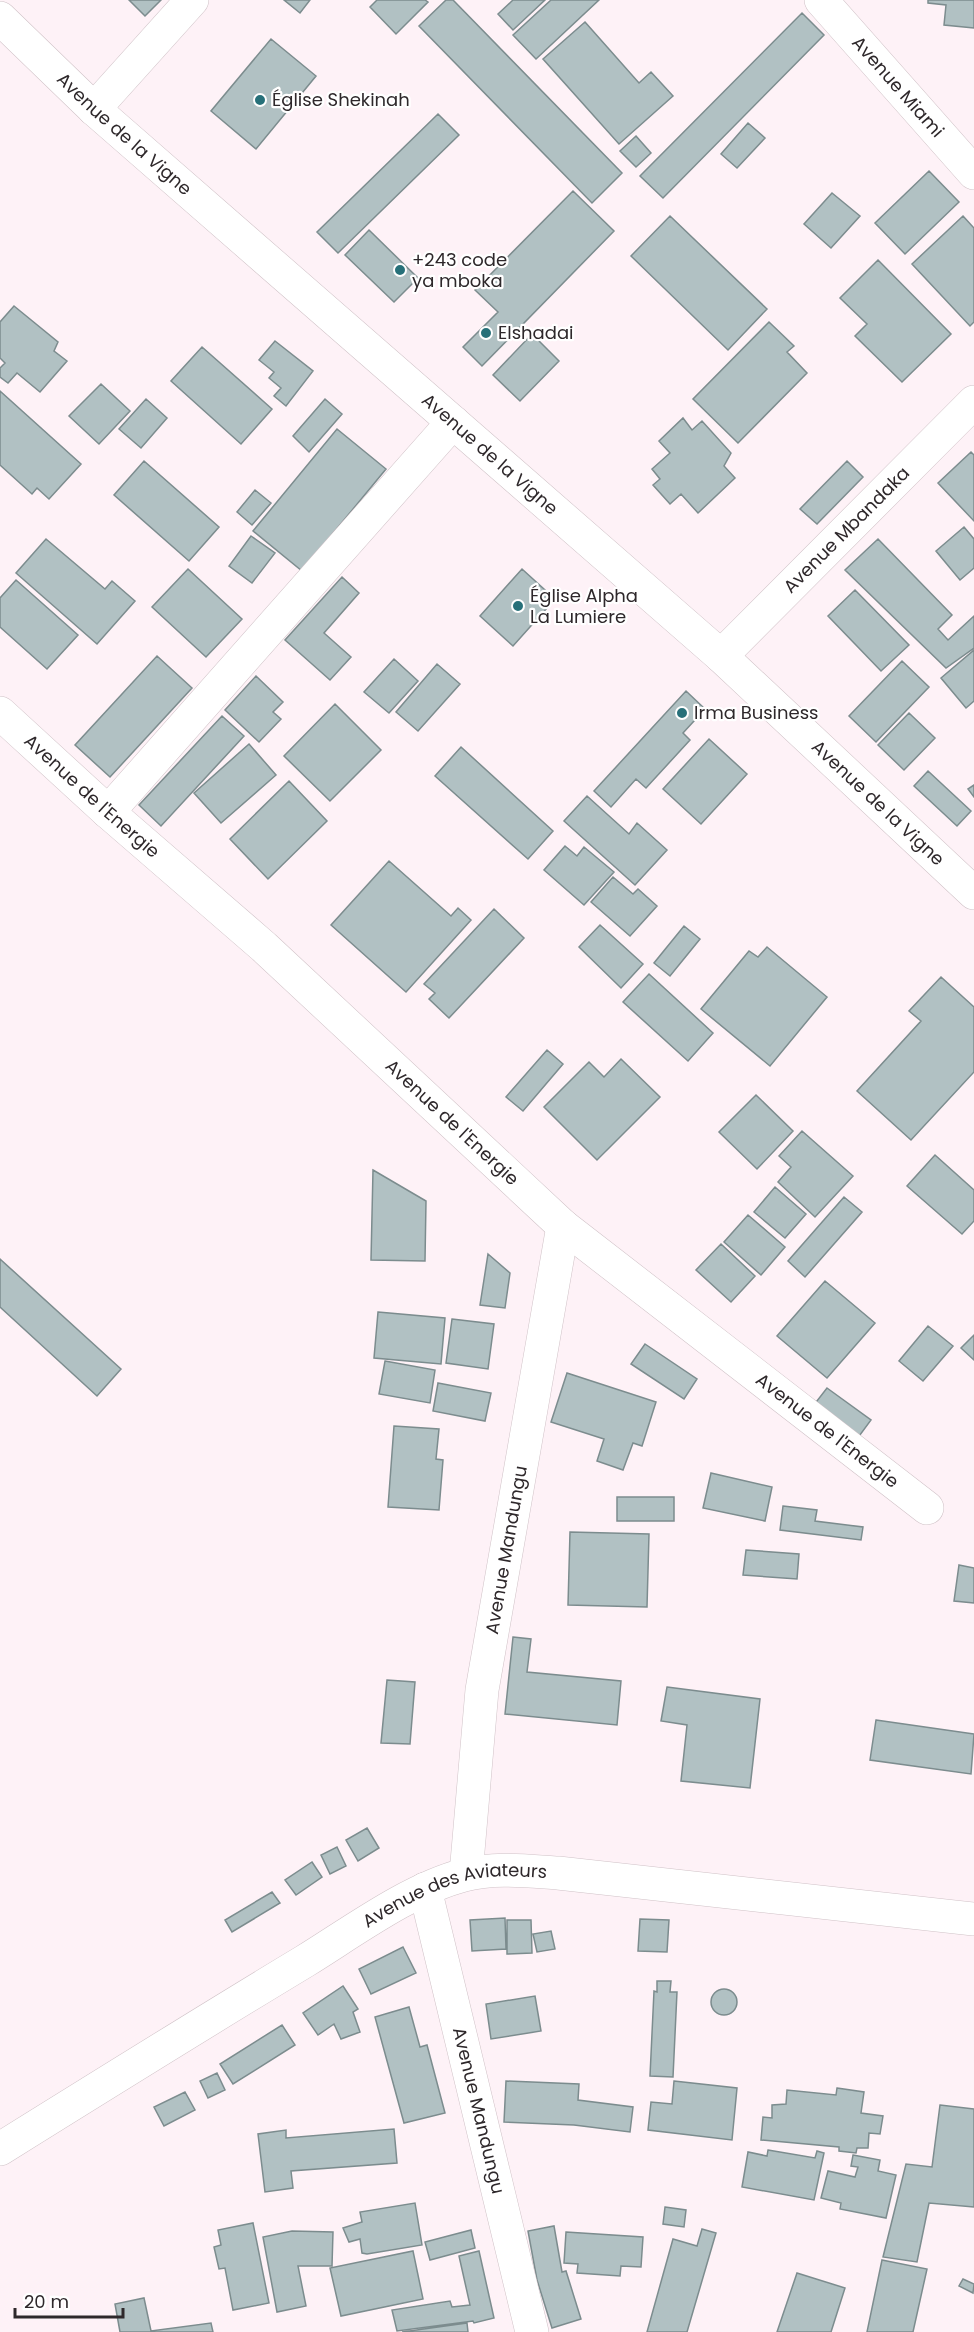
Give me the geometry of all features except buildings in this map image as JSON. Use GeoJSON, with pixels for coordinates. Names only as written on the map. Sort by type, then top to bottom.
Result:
{"type":"FeatureCollection","features":[{"type":"Feature","properties":{"kind":"street"},"geometry":{"type":"LineString","coordinates":[[94,109],[192,0]]}},
{"type":"Feature","properties":{"kind":"street","name":"Avenue Miami"},"geometry":{"type":"LineString","coordinates":[[821,0],[974,173]]}},
{"type":"Feature","properties":{"kind":"street","name":"Avenue de la Vigne"},"geometry":{"type":"LineString","coordinates":[[0,18],[94,109],[721,656],[974,893]]}},
{"type":"Feature","properties":{"kind":"street","name":"Avenue Mbandaka"},"geometry":{"type":"LineString","coordinates":[[721,656],[974,402]]}},
{"type":"Feature","properties":{"kind":"street"},"geometry":{"type":"LineString","coordinates":[[108,812],[453,422]]}},
{"type":"Feature","properties":{"kind":"street","name":"Avenue de l'Energie"},"geometry":{"type":"LineString","coordinates":[[0,714],[108,812],[264,947],[563,1226],[927,1508]]}},
{"type":"Feature","properties":{"kind":"street","name":"Avenue Mandungu"},"geometry":{"type":"LineString","coordinates":[[466,1874],[482,1690],[563,1226]]}},
{"type":"Feature","properties":{"kind":"street","name":"Avenue des Aviateurs"},"geometry":{"type":"LineString","coordinates":[[0,2149],[425,1889],[466,1874],[512,1870],[558,1873],[974,1919]]}},
{"type":"Feature","properties":{"kind":"street","name":"Avenue Mandungu"},"geometry":{"type":"LineString","coordinates":[[425,1889],[532,2332]]}},
{"type":"Feature","properties":{"kind":"place","name":"Église Shekinah"},"geometry":{"type":"Point","coordinates":[260,100]}},
{"type":"Feature","properties":{"kind":"place","name":"+243 code ya mboka"},"geometry":{"type":"Point","coordinates":[400,270]}},
{"type":"Feature","properties":{"kind":"place","name":"Elshadai"},"geometry":{"type":"Point","coordinates":[486,333]}},
{"type":"Feature","properties":{"kind":"place","name":"Église Alpha La Lumiere"},"geometry":{"type":"Point","coordinates":[518,606]}},
{"type":"Feature","properties":{"kind":"place","name":"Irma Business"},"geometry":{"type":"Point","coordinates":[682,713]}}]}
